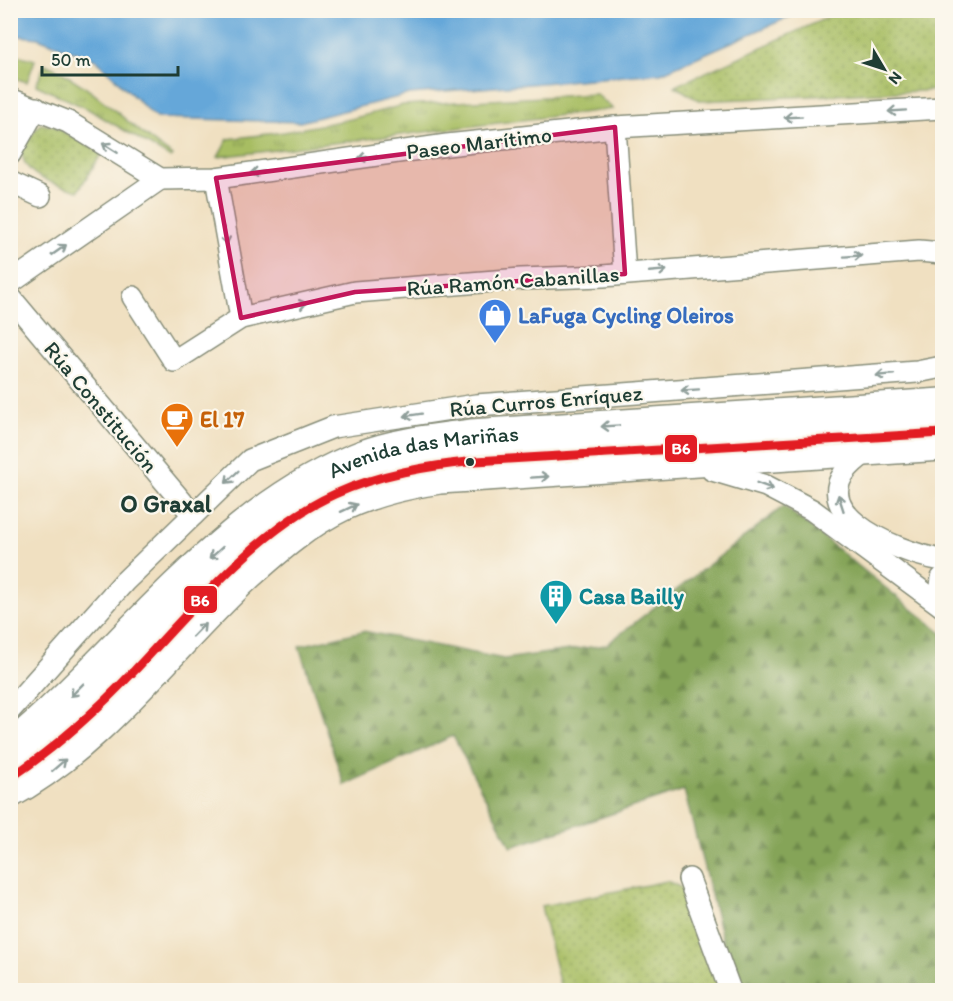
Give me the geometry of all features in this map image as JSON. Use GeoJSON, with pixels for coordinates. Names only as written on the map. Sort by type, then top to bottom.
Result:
{"type":"FeatureCollection","features":[{"type":"Feature","properties":{"kind":"highway"},"geometry":{"type":"LineString","coordinates":[[668,422],[721,408],[918,391],[942,386]]}},
{"type":"Feature","properties":{"kind":"highway","name":"Avenida das Mariñas"},"geometry":{"type":"LineString","coordinates":[[10,749],[53,714],[197,570],[243,529],[303,485],[335,469],[396,447],[459,437],[942,405]]}},
{"type":"Feature","properties":{"kind":"highway","name":"Avenida das Mariñas"},"geometry":{"type":"LineString","coordinates":[[10,778],[77,728],[219,582],[254,550],[304,511],[361,484],[412,470],[475,462],[642,449],[942,433]]}},
{"type":"Feature","properties":{"kind":"street"},"geometry":{"type":"LineString","coordinates":[[10,99],[68,122],[160,179],[10,283]]}},
{"type":"Feature","properties":{"kind":"street"},"geometry":{"type":"LineString","coordinates":[[10,154],[36,108]]}},
{"type":"Feature","properties":{"kind":"street","name":"Paseo Marítimo"},"geometry":{"type":"LineString","coordinates":[[160,179],[216,178],[447,145],[615,127],[942,108]]}},
{"type":"Feature","properties":{"kind":"street"},"geometry":{"type":"LineString","coordinates":[[615,127],[625,274]]}},
{"type":"Feature","properties":{"kind":"street"},"geometry":{"type":"LineString","coordinates":[[216,178],[241,318]]}},
{"type":"Feature","properties":{"kind":"street"},"geometry":{"type":"LineString","coordinates":[[10,182],[40,196]]}},
{"type":"Feature","properties":{"kind":"street","name":"Rúa Ramón Cabanillas"},"geometry":{"type":"LineString","coordinates":[[133,297],[174,361],[241,318],[355,292],[919,251],[942,253]]}},
{"type":"Feature","properties":{"kind":"street","name":"Rúa Constitución"},"geometry":{"type":"LineString","coordinates":[[10,297],[192,515]]}},
{"type":"Feature","properties":{"kind":"street","name":"Rúa Curros Enríquez"},"geometry":{"type":"LineString","coordinates":[[10,710],[124,582],[250,460],[333,427],[476,405],[916,372],[942,366]]}},
{"type":"Feature","properties":{"kind":"street"},"geometry":{"type":"LineString","coordinates":[[10,798],[38,783],[116,716],[235,593],[278,554],[342,510],[372,498],[441,483],[942,450]]}},
{"type":"Feature","properties":{"kind":"street"},"geometry":{"type":"LineString","coordinates":[[864,454],[850,464],[840,481],[838,499],[845,515],[880,540],[901,549],[942,560]]}},
{"type":"Feature","properties":{"kind":"street"},"geometry":{"type":"LineString","coordinates":[[667,468],[716,470],[766,486],[790,497],[812,510],[942,606]]}},
{"type":"Feature","properties":{"kind":"street"},"geometry":{"type":"LineString","coordinates":[[942,578],[940,596],[942,606]]}},
{"type":"Feature","properties":{"kind":"street"},"geometry":{"type":"LineString","coordinates":[[689,879],[730,990]]}},
{"type":"Feature","properties":{"kind":"highlighted area"},"geometry":{"type":"Polygon","coordinates":[[[615,127],[625,274],[355,292],[241,318],[216,178],[615,127]]]}},
{"type":"Feature","properties":{"kind":"green space"},"geometry":{"type":"Polygon","coordinates":[[[844,10],[942,11],[942,90],[700,101],[675,86],[844,10]]]}},
{"type":"Feature","properties":{"kind":"green space"},"geometry":{"type":"Polygon","coordinates":[[[10,53],[35,60],[27,82],[11,77],[10,53]]]}},
{"type":"Feature","properties":{"kind":"green space"},"geometry":{"type":"Polygon","coordinates":[[[45,64],[79,83],[173,156],[171,158],[88,109],[36,85],[45,64]]]}},
{"type":"Feature","properties":{"kind":"green space"},"geometry":{"type":"Polygon","coordinates":[[[596,94],[613,109],[218,157],[228,139],[284,132],[351,119],[403,105],[596,94]]]}},
{"type":"Feature","properties":{"kind":"green space"},"geometry":{"type":"Polygon","coordinates":[[[40,124],[54,126],[102,153],[78,191],[41,178],[27,166],[22,148],[40,124]]]}},
{"type":"Feature","properties":{"kind":"green space"},"geometry":{"type":"Polygon","coordinates":[[[784,506],[942,633],[942,990],[740,990],[726,953],[684,790],[511,847],[453,736],[344,785],[299,646],[363,631],[504,659],[606,645],[784,506]]]}},
{"type":"Feature","properties":{"kind":"green space"},"geometry":{"type":"Polygon","coordinates":[[[667,881],[690,892],[723,990],[561,990],[541,906],[667,881]]]}},
{"type":"Feature","properties":{"kind":"water"},"geometry":{"type":"Polygon","coordinates":[[[11,10],[803,11],[661,73],[410,94],[300,122],[156,118],[96,60],[38,38],[11,35],[11,10]]]}},
{"type":"Feature","properties":{"kind":"transit line","name":"B6"},"geometry":{"type":"LineString","coordinates":[[10,778],[44,754],[90,714],[252,549],[306,509],[352,487],[404,472],[476,461],[942,433]]}},
{"type":"Feature","properties":{"kind":"place","name":"LaFuga Cycling Oleiros"},"geometry":{"type":"Point","coordinates":[495,344]}},
{"type":"Feature","properties":{"kind":"place","name":"El 17"},"geometry":{"type":"Point","coordinates":[177,448]}},
{"type":"Feature","properties":{"kind":"place","name":"Casa Bailly"},"geometry":{"type":"Point","coordinates":[556,625]}},
{"type":"Feature","properties":{"kind":"district","name":"O Graxal"},"geometry":{"type":"Point","coordinates":[166,503]}}]}
